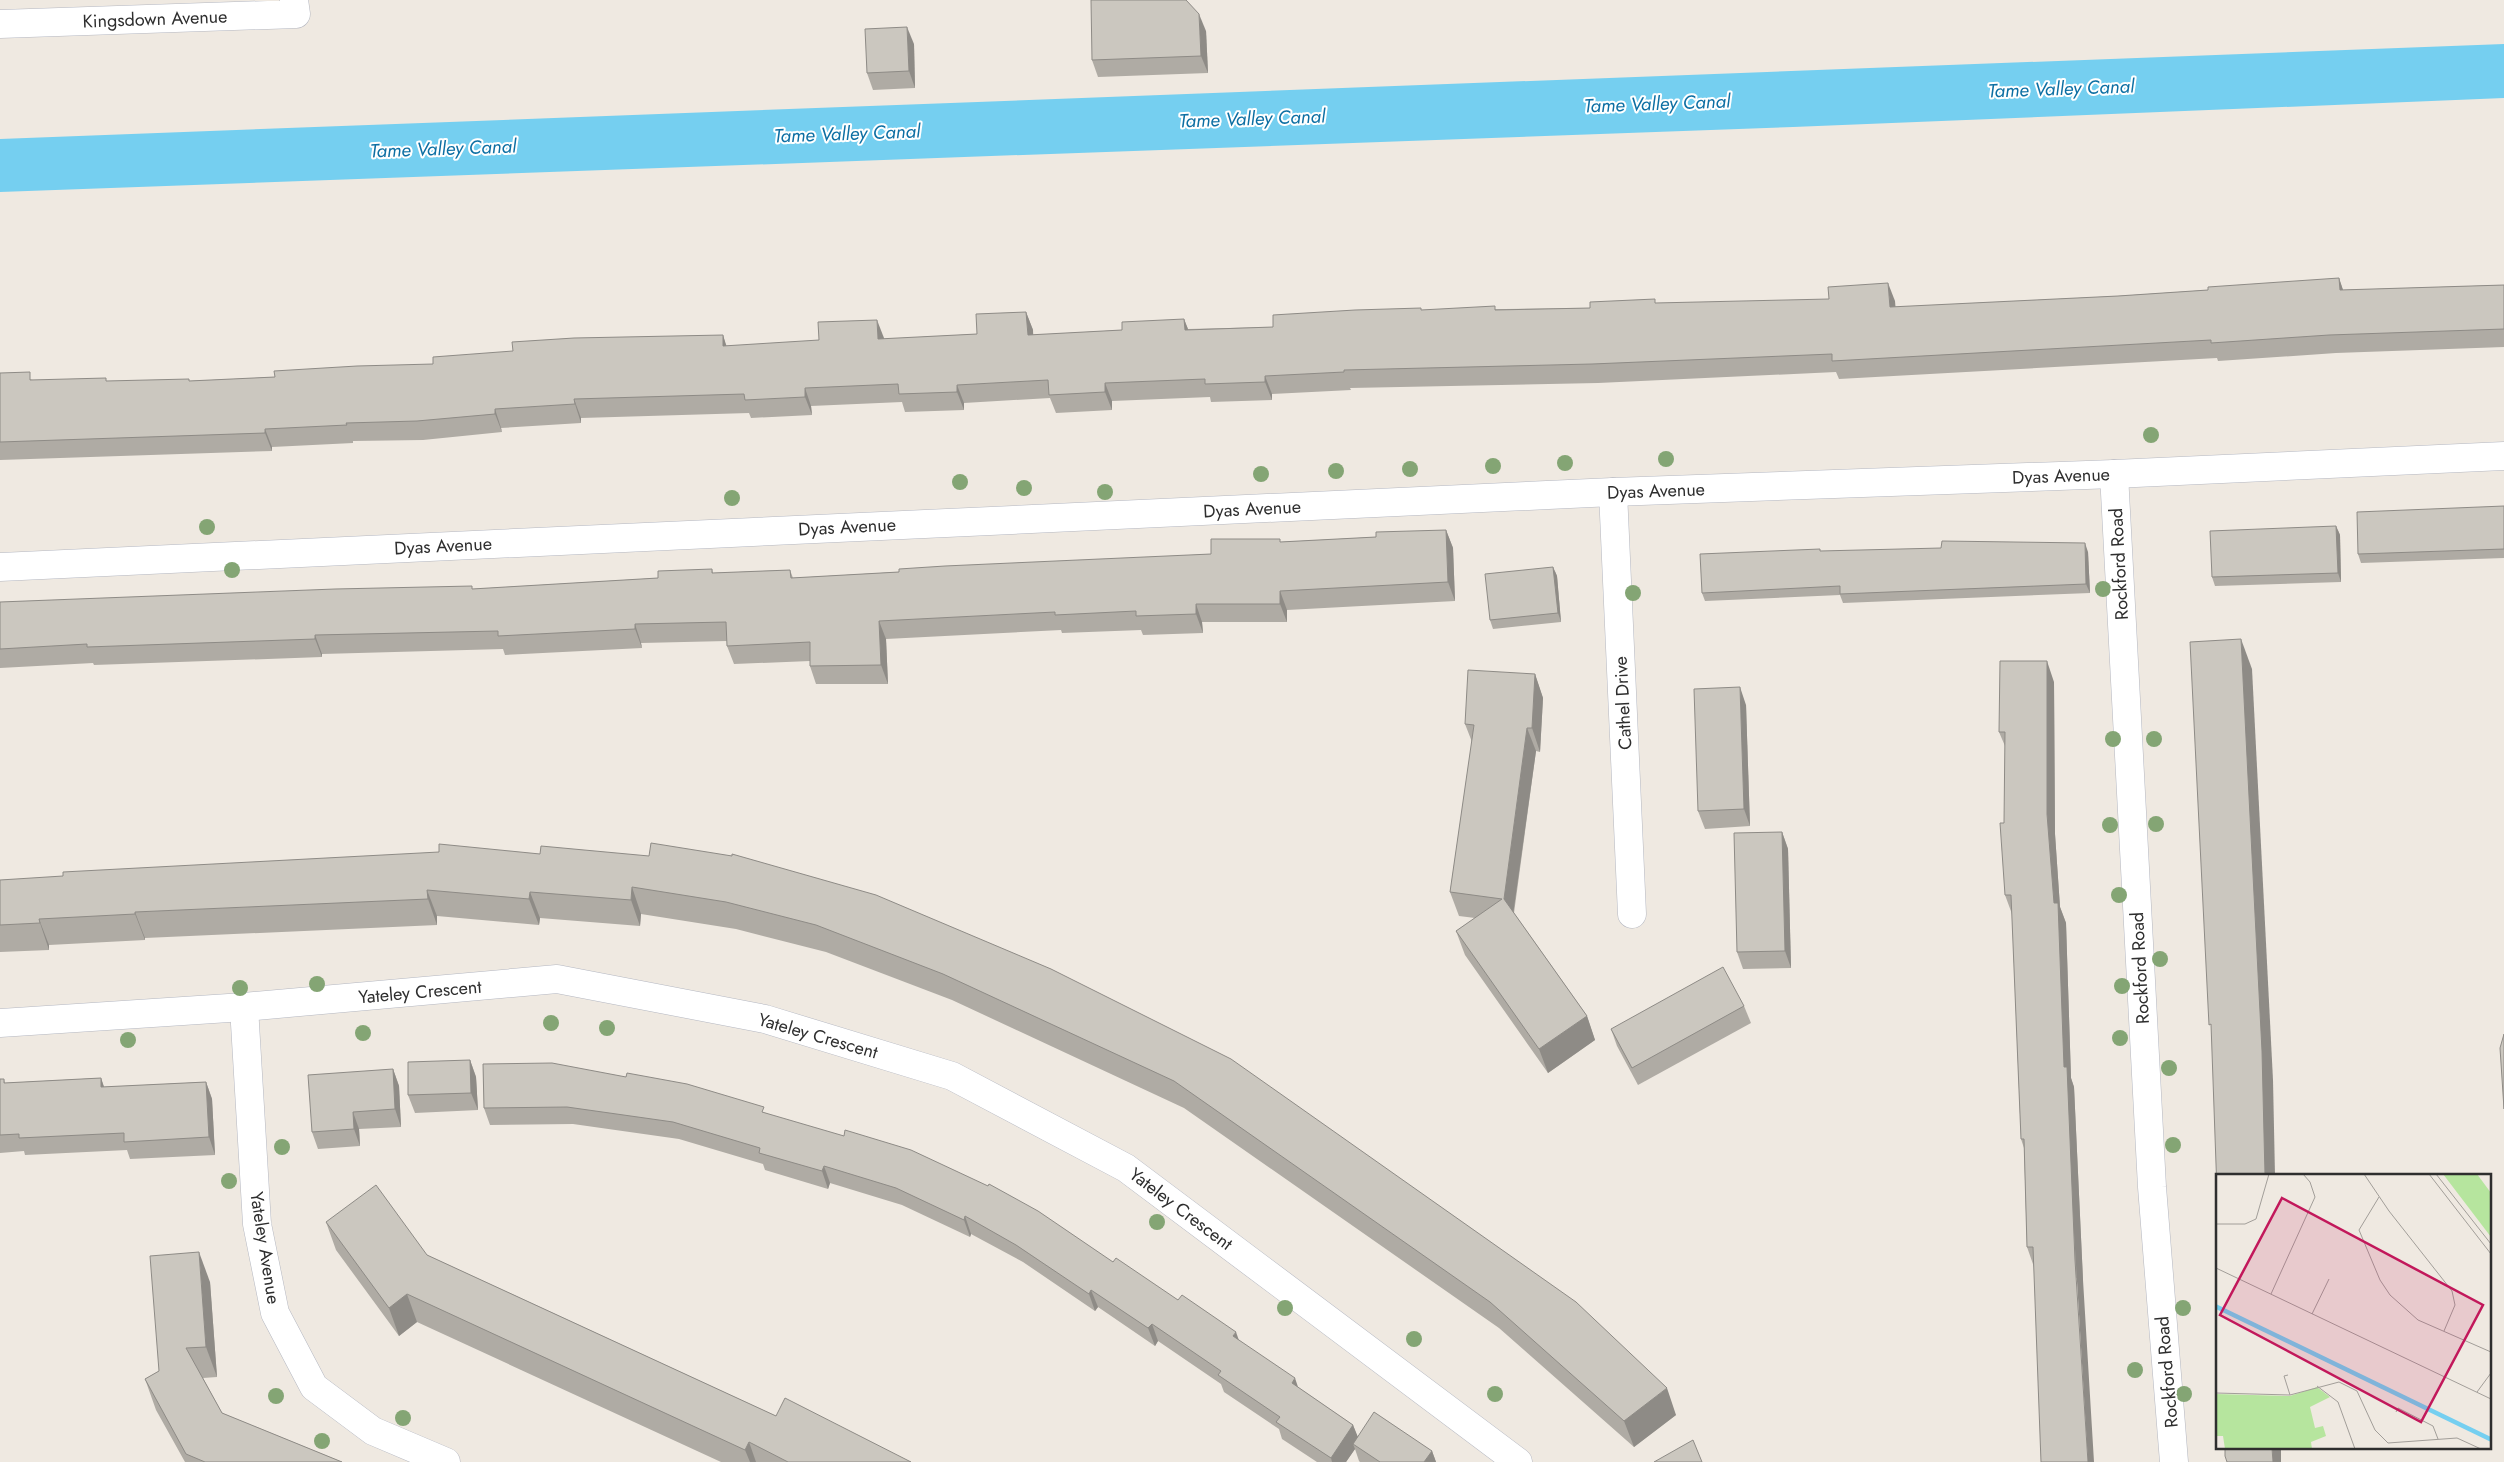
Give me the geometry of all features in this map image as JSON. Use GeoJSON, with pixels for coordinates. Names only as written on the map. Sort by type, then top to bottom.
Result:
{"type":"FeatureCollection","features":[{"type":"Feature","properties":{"kind":"street","name":"Kingsdown Avenue"},"geometry":{"type":"LineString","coordinates":[[0,24],[296,14],[294,0]]}},
{"type":"Feature","properties":{"kind":"street","name":"Dyas Avenue"},"geometry":{"type":"LineString","coordinates":[[0,566],[1613,492],[2114,474],[2504,456]]}},
{"type":"Feature","properties":{"kind":"street","name":"Rockford Road"},"geometry":{"type":"LineString","coordinates":[[2114,474],[2152,1188],[2174,1462]]}},
{"type":"Feature","properties":{"kind":"street","name":"Cathel Drive"},"geometry":{"type":"LineString","coordinates":[[1613,492],[1632,914]]}},
{"type":"Feature","properties":{"kind":"street","name":"Yateley Crescent"},"geometry":{"type":"LineString","coordinates":[[0,1023],[244,1007],[558,980],[765,1019],[952,1076],[1126,1168],[1518,1462]]}},
{"type":"Feature","properties":{"kind":"street","name":"Yateley Avenue"},"geometry":{"type":"LineString","coordinates":[[244,1007],[257,1224],[274,1313],[314,1387],[374,1431],[446,1462]]}},
{"type":"Feature","properties":{"kind":"water","name":"Tame Valley Canal"},"geometry":{"type":"Polygon","coordinates":[[[2504,44],[2504,98],[1793,127],[0,192],[0,139],[2504,44]]]}},
{"type":"Feature","properties":{"kind":"building"},"geometry":{"type":"Polygon","coordinates":[[[1091,0],[1186,0],[1199,14],[1201,56],[1092,60],[1091,0]]]}},
{"type":"Feature","properties":{"kind":"building"},"geometry":{"type":"Polygon","coordinates":[[[907,27],[909,71],[867,73],[865,29],[907,27]]]}},
{"type":"Feature","properties":{"kind":"building"},"geometry":{"type":"Polygon","coordinates":[[[2339,278],[2340,290],[2504,285],[2504,329],[2329,335],[2211,343],[2211,340],[1832,361],[1832,354],[1592,364],[1344,370],[1344,372],[1265,376],[1265,382],[1205,384],[1205,379],[1105,383],[1105,392],[1049,395],[1048,380],[957,385],[957,392],[899,394],[898,384],[805,388],[805,397],[745,400],[744,394],[574,399],[575,404],[495,409],[495,414],[417,421],[346,423],[347,425],[265,429],[265,433],[0,442],[0,373],[30,372],[30,380],[106,378],[106,381],[189,379],[189,381],[275,377],[274,371],[433,364],[433,357],[513,351],[512,342],[574,338],[723,335],[723,346],[819,340],[818,322],[877,320],[878,339],[977,334],[976,314],[1026,312],[1028,335],[1122,330],[1122,322],[1184,319],[1185,330],[1273,327],[1273,315],[1355,310],[1421,308],[1421,310],[1495,306],[1495,310],[1590,308],[1590,302],[1655,299],[1655,303],[1829,299],[1828,287],[1888,283],[1890,307],[2118,296],[2208,290],[2208,287],[2339,278]]]}},
{"type":"Feature","properties":{"kind":"building"},"geometry":{"type":"Polygon","coordinates":[[[2504,506],[2504,549],[2358,554],[2357,512],[2504,506]]]}},
{"type":"Feature","properties":{"kind":"building"},"geometry":{"type":"Polygon","coordinates":[[[2336,526],[2338,573],[2212,577],[2210,531],[2336,526]]]}},
{"type":"Feature","properties":{"kind":"building"},"geometry":{"type":"Polygon","coordinates":[[[1446,530],[1448,582],[1280,591],[1280,604],[1196,604],[1196,614],[1136,616],[1136,611],[1055,615],[1055,612],[879,621],[881,665],[810,666],[810,642],[727,646],[726,622],[635,624],[635,629],[498,636],[498,631],[315,635],[315,639],[87,647],[87,644],[0,649],[0,602],[335,589],[472,586],[472,589],[658,578],[658,571],[712,569],[712,573],[790,570],[791,578],[899,572],[899,569],[945,566],[1211,554],[1211,539],[1280,539],[1280,542],[1376,537],[1376,532],[1446,530]]]}},
{"type":"Feature","properties":{"kind":"building"},"geometry":{"type":"Polygon","coordinates":[[[1942,541],[2085,543],[2086,584],[1840,594],[1840,586],[1702,593],[1700,554],[1820,549],[1820,551],[1941,548],[1942,541]]]}},
{"type":"Feature","properties":{"kind":"building"},"geometry":{"type":"Polygon","coordinates":[[[1553,567],[1558,613],[1490,620],[1485,574],[1553,567]]]}},
{"type":"Feature","properties":{"kind":"building"},"geometry":{"type":"Polygon","coordinates":[[[2241,639],[2262,1051],[2265,1174],[2216,1174],[2211,1024],[2209,1025],[2190,642],[2241,639]]]}},
{"type":"Feature","properties":{"kind":"building"},"geometry":{"type":"Polygon","coordinates":[[[2000,661],[2047,661],[2047,814],[2054,903],[2058,903],[2064,1067],[2067,1067],[2075,1260],[2088,1462],[2041,1462],[2033,1247],[2027,1247],[2024,1139],[2021,1139],[2011,895],[2005,895],[2000,823],[2004,823],[2005,732],[1999,732],[2000,661]]]}},
{"type":"Feature","properties":{"kind":"building"},"geometry":{"type":"Polygon","coordinates":[[[1468,670],[1535,674],[1532,728],[1527,728],[1504,899],[1587,1016],[1539,1049],[1456,931],[1502,899],[1450,892],[1474,725],[1465,724],[1468,670]]]}},
{"type":"Feature","properties":{"kind":"building"},"geometry":{"type":"Polygon","coordinates":[[[1740,687],[1744,809],[1698,811],[1694,689],[1740,687]]]}},
{"type":"Feature","properties":{"kind":"building"},"geometry":{"type":"Polygon","coordinates":[[[1782,832],[1785,951],[1737,952],[1734,833],[1782,832]]]}},
{"type":"Feature","properties":{"kind":"building"},"geometry":{"type":"Polygon","coordinates":[[[651,843],[732,856],[732,854],[876,895],[1051,969],[1231,1059],[1576,1302],[1667,1388],[1624,1421],[1490,1302],[1174,1081],[943,974],[816,925],[726,902],[632,887],[631,900],[530,892],[529,899],[427,890],[428,899],[135,912],[135,914],[39,919],[40,923],[0,925],[0,880],[63,876],[63,872],[439,852],[439,844],[540,854],[541,846],[649,856],[651,843]]]}},
{"type":"Feature","properties":{"kind":"building"},"geometry":{"type":"Polygon","coordinates":[[[1723,967],[1744,1006],[1632,1068],[1611,1029],[1723,967]]]}},
{"type":"Feature","properties":{"kind":"building"},"geometry":{"type":"Polygon","coordinates":[[[2504,1034],[2504,1109],[2500,1048],[2504,1034]]]}},
{"type":"Feature","properties":{"kind":"building"},"geometry":{"type":"Polygon","coordinates":[[[470,1060],[471,1093],[408,1095],[408,1062],[470,1060]]]}},
{"type":"Feature","properties":{"kind":"building"},"geometry":{"type":"Polygon","coordinates":[[[552,1063],[626,1077],[627,1073],[687,1084],[764,1107],[762,1112],[844,1136],[845,1130],[911,1150],[988,1186],[989,1184],[1038,1211],[1113,1262],[1116,1258],[1178,1300],[1182,1295],[1236,1332],[1233,1336],[1295,1378],[1292,1383],[1353,1425],[1331,1458],[1276,1422],[1280,1417],[1218,1375],[1221,1371],[1152,1324],[1148,1328],[1091,1290],[1089,1294],[1016,1245],[965,1216],[964,1220],[896,1188],[824,1166],[822,1171],[759,1153],[760,1148],[673,1122],[567,1107],[484,1108],[483,1064],[552,1063]]]}},
{"type":"Feature","properties":{"kind":"building"},"geometry":{"type":"Polygon","coordinates":[[[393,1069],[395,1109],[353,1112],[354,1129],[312,1132],[308,1075],[393,1069]]]}},
{"type":"Feature","properties":{"kind":"building"},"geometry":{"type":"Polygon","coordinates":[[[101,1078],[101,1087],[206,1082],[209,1137],[124,1142],[124,1133],[19,1138],[19,1134],[0,1135],[0,1079],[4,1079],[4,1083],[101,1078]]]}},
{"type":"Feature","properties":{"kind":"building"},"geometry":{"type":"Polygon","coordinates":[[[376,1185],[427,1255],[776,1416],[785,1398],[911,1462],[788,1462],[749,1442],[745,1450],[407,1294],[389,1308],[326,1222],[376,1185]]]}},
{"type":"Feature","properties":{"kind":"building"},"geometry":{"type":"Polygon","coordinates":[[[199,1252],[206,1347],[186,1348],[222,1413],[342,1462],[205,1462],[186,1454],[145,1379],[159,1371],[150,1256],[199,1252]]]}},
{"type":"Feature","properties":{"kind":"building"},"geometry":{"type":"Polygon","coordinates":[[[1374,1412],[1432,1451],[1424,1462],[1380,1462],[1353,1444],[1374,1412]]]}},
{"type":"Feature","properties":{"kind":"building"},"geometry":{"type":"Polygon","coordinates":[[[1693,1440],[1702,1462],[1654,1462],[1693,1440]]]}},
{"type":"Feature","properties":{"kind":"building"},"geometry":{"type":"Polygon","coordinates":[[[2225,1450],[2272,1450],[2273,1462],[2227,1462],[2225,1450]]]}}]}
